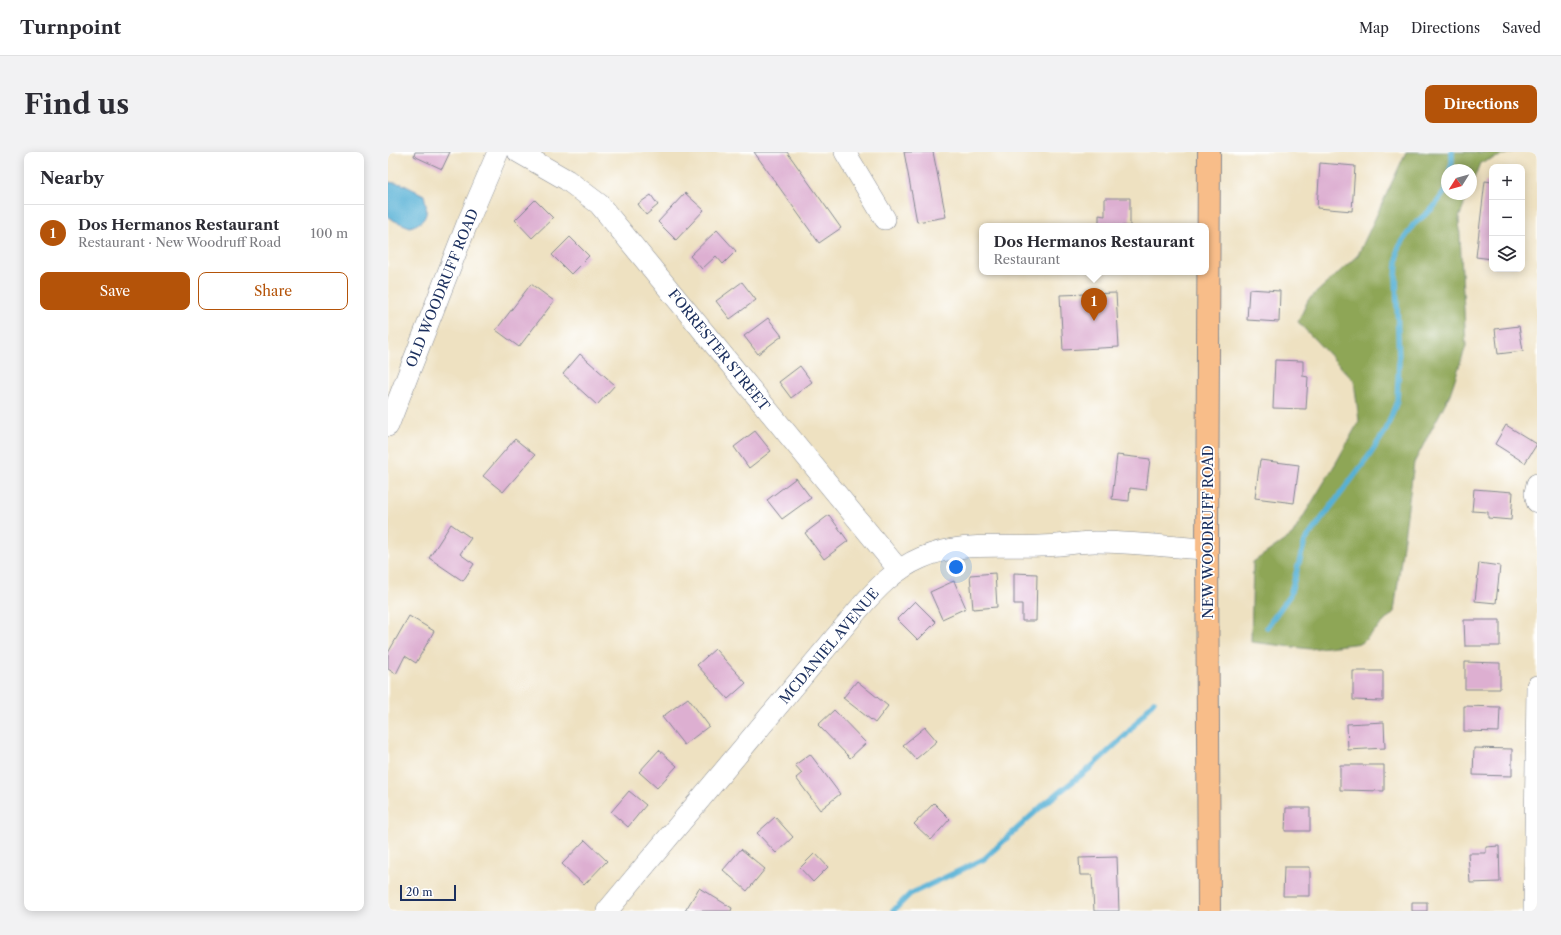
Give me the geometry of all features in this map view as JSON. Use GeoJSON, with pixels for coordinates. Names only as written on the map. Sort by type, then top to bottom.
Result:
{"type":"FeatureCollection","features":[{"type":"Feature","properties":{"kind":"main road","name":"NEW WOODRUFF ROAD"},"geometry":{"type":"LineString","coordinates":[[1209,152],[1209,223]]}},
{"type":"Feature","properties":{"kind":"main road","name":"NEW WOODRUFF ROAD"},"geometry":{"type":"LineString","coordinates":[[1208,275],[1207,549],[1209,911]]}},
{"type":"Feature","properties":{"kind":"street","name":"OLD WOODRUFF ROAD"},"geometry":{"type":"LineString","coordinates":[[388,426],[467,224],[498,152]]}},
{"type":"Feature","properties":{"kind":"street","name":"FORRESTER STREET"},"geometry":{"type":"LineString","coordinates":[[518,152],[567,180],[599,204],[899,570]]}},
{"type":"Feature","properties":{"kind":"street"},"geometry":{"type":"LineString","coordinates":[[845,152],[885,219]]}},
{"type":"Feature","properties":{"kind":"street"},"geometry":{"type":"LineString","coordinates":[[1537,484],[1537,502]]}},
{"type":"Feature","properties":{"kind":"street","name":"MCDANIEL AVENUE"},"geometry":{"type":"LineString","coordinates":[[607,911],[858,610],[877,588],[899,570],[942,550],[966,546],[1042,546],[1094,542],[1207,549]]}},
{"type":"Feature","properties":{"kind":"street"},"geometry":{"type":"LineString","coordinates":[[1534,911],[1537,686]]}},
{"type":"Feature","properties":{"kind":"green space"},"geometry":{"type":"Polygon","coordinates":[[[1406,152],[1513,152],[1480,163],[1477,171],[1477,164],[1441,164],[1441,200],[1466,200],[1459,218],[1466,346],[1450,394],[1414,463],[1394,612],[1362,643],[1310,649],[1251,642],[1253,562],[1292,535],[1337,461],[1359,421],[1354,381],[1298,322],[1308,300],[1358,255],[1406,152]]]}},
{"type":"Feature","properties":{"kind":"water"},"geometry":{"type":"Polygon","coordinates":[[[388,182],[402,184],[424,195],[426,215],[421,222],[410,227],[388,217],[388,182]]]}},
{"type":"Feature","properties":{"kind":"building"},"geometry":{"type":"Polygon","coordinates":[[[415,152],[450,152],[442,169],[414,156],[415,152]]]}},
{"type":"Feature","properties":{"kind":"building"},"geometry":{"type":"Polygon","coordinates":[[[754,152],[787,152],[841,228],[819,243],[754,152]]]}},
{"type":"Feature","properties":{"kind":"building"},"geometry":{"type":"Polygon","coordinates":[[[904,152],[933,152],[946,217],[917,222],[904,152]]]}},
{"type":"Feature","properties":{"kind":"building"},"geometry":{"type":"Polygon","coordinates":[[[1320,163],[1355,166],[1352,211],[1317,208],[1320,163]]]}},
{"type":"Feature","properties":{"kind":"building"},"geometry":{"type":"Polygon","coordinates":[[[1485,181],[1489,182],[1489,259],[1476,257],[1485,181]]]}},
{"type":"Feature","properties":{"kind":"building"},"geometry":{"type":"Polygon","coordinates":[[[685,193],[704,210],[676,240],[658,222],[685,193]]]}},
{"type":"Feature","properties":{"kind":"building"},"geometry":{"type":"Polygon","coordinates":[[[651,195],[658,205],[646,215],[638,204],[651,195]]]}},
{"type":"Feature","properties":{"kind":"building"},"geometry":{"type":"Polygon","coordinates":[[[1105,198],[1130,198],[1130,223],[1099,223],[1099,215],[1105,216],[1105,198]]]}},
{"type":"Feature","properties":{"kind":"building"},"geometry":{"type":"Polygon","coordinates":[[[535,200],[553,218],[532,238],[515,220],[535,200]]]}},
{"type":"Feature","properties":{"kind":"building"},"geometry":{"type":"Polygon","coordinates":[[[717,230],[736,251],[723,264],[716,256],[702,269],[690,256],[717,230]]]}},
{"type":"Feature","properties":{"kind":"building"},"geometry":{"type":"Polygon","coordinates":[[[570,237],[589,256],[571,274],[552,255],[570,237]]]}},
{"type":"Feature","properties":{"kind":"building"},"geometry":{"type":"Polygon","coordinates":[[[742,282],[756,300],[730,319],[716,301],[742,282]]]}},
{"type":"Feature","properties":{"kind":"building"},"geometry":{"type":"Polygon","coordinates":[[[531,284],[554,301],[519,347],[496,330],[531,284]]]}},
{"type":"Feature","properties":{"kind":"building"},"geometry":{"type":"Polygon","coordinates":[[[1249,289],[1280,291],[1279,322],[1247,320],[1249,289]]]}},
{"type":"Feature","properties":{"kind":"building"},"geometry":{"type":"Polygon","coordinates":[[[1116,293],[1119,347],[1063,350],[1060,295],[1116,293]]]}},
{"type":"Feature","properties":{"kind":"building"},"geometry":{"type":"Polygon","coordinates":[[[768,318],[782,336],[758,354],[744,336],[768,318]]]}},
{"type":"Feature","properties":{"kind":"building"},"geometry":{"type":"Polygon","coordinates":[[[1519,326],[1523,351],[1498,354],[1495,329],[1519,326]]]}},
{"type":"Feature","properties":{"kind":"building"},"geometry":{"type":"Polygon","coordinates":[[[580,354],[615,385],[597,405],[563,374],[580,354]]]}},
{"type":"Feature","properties":{"kind":"building"},"geometry":{"type":"Polygon","coordinates":[[[1275,360],[1303,361],[1303,376],[1308,377],[1306,409],[1273,408],[1275,360]]]}},
{"type":"Feature","properties":{"kind":"building"},"geometry":{"type":"Polygon","coordinates":[[[800,366],[812,382],[791,398],[779,382],[800,366]]]}},
{"type":"Feature","properties":{"kind":"building"},"geometry":{"type":"Polygon","coordinates":[[[1506,425],[1537,444],[1525,463],[1495,444],[1506,425]]]}},
{"type":"Feature","properties":{"kind":"building"},"geometry":{"type":"Polygon","coordinates":[[[755,431],[771,451],[749,468],[734,447],[755,431]]]}},
{"type":"Feature","properties":{"kind":"building"},"geometry":{"type":"Polygon","coordinates":[[[515,439],[535,455],[503,492],[483,476],[515,439]]]}},
{"type":"Feature","properties":{"kind":"building"},"geometry":{"type":"Polygon","coordinates":[[[1117,455],[1150,459],[1146,490],[1130,488],[1129,501],[1112,499],[1117,455]]]}},
{"type":"Feature","properties":{"kind":"building"},"geometry":{"type":"Polygon","coordinates":[[[1260,460],[1299,465],[1294,503],[1255,498],[1260,460]]]}},
{"type":"Feature","properties":{"kind":"building"},"geometry":{"type":"Polygon","coordinates":[[[796,478],[811,498],[782,519],[767,500],[796,478]]]}},
{"type":"Feature","properties":{"kind":"building"},"geometry":{"type":"Polygon","coordinates":[[[1474,489],[1513,492],[1511,520],[1488,518],[1488,512],[1472,511],[1474,489]]]}},
{"type":"Feature","properties":{"kind":"building"},"geometry":{"type":"Polygon","coordinates":[[[829,515],[848,541],[824,559],[805,533],[829,515]]]}},
{"type":"Feature","properties":{"kind":"building"},"geometry":{"type":"Polygon","coordinates":[[[451,524],[471,538],[460,554],[474,564],[463,581],[429,558],[451,524]]]}},
{"type":"Feature","properties":{"kind":"building"},"geometry":{"type":"Polygon","coordinates":[[[1479,563],[1500,566],[1496,603],[1475,601],[1479,563]]]}},
{"type":"Feature","properties":{"kind":"building"},"geometry":{"type":"Polygon","coordinates":[[[995,573],[997,607],[973,609],[970,575],[995,573]]]}},
{"type":"Feature","properties":{"kind":"building"},"geometry":{"type":"Polygon","coordinates":[[[1014,573],[1037,574],[1036,621],[1022,621],[1022,604],[1014,604],[1014,573]]]}},
{"type":"Feature","properties":{"kind":"building"},"geometry":{"type":"Polygon","coordinates":[[[954,581],[966,608],[942,619],[930,592],[954,581]]]}},
{"type":"Feature","properties":{"kind":"building"},"geometry":{"type":"Polygon","coordinates":[[[915,601],[936,622],[918,640],[897,619],[915,601]]]}},
{"type":"Feature","properties":{"kind":"building"},"geometry":{"type":"Polygon","coordinates":[[[409,616],[434,631],[416,663],[405,656],[396,674],[388,669],[388,653],[409,616]]]}},
{"type":"Feature","properties":{"kind":"building"},"geometry":{"type":"Polygon","coordinates":[[[1464,620],[1500,620],[1500,646],[1465,646],[1464,620]]]}},
{"type":"Feature","properties":{"kind":"building"},"geometry":{"type":"Polygon","coordinates":[[[715,649],[746,683],[728,699],[697,665],[715,649]]]}},
{"type":"Feature","properties":{"kind":"building"},"geometry":{"type":"Polygon","coordinates":[[[1465,662],[1500,663],[1500,689],[1465,689],[1465,662]]]}},
{"type":"Feature","properties":{"kind":"building"},"geometry":{"type":"Polygon","coordinates":[[[1353,671],[1383,671],[1383,701],[1353,700],[1353,671]]]}},
{"type":"Feature","properties":{"kind":"building"},"geometry":{"type":"Polygon","coordinates":[[[857,681],[888,706],[875,723],[843,698],[857,681]]]}},
{"type":"Feature","properties":{"kind":"building"},"geometry":{"type":"Polygon","coordinates":[[[688,698],[709,726],[684,745],[662,717],[688,698]]]}},
{"type":"Feature","properties":{"kind":"building"},"geometry":{"type":"Polygon","coordinates":[[[1464,706],[1500,707],[1499,732],[1464,731],[1464,706]]]}},
{"type":"Feature","properties":{"kind":"building"},"geometry":{"type":"Polygon","coordinates":[[[834,710],[866,743],[850,758],[818,725],[834,710]]]}},
{"type":"Feature","properties":{"kind":"building"},"geometry":{"type":"Polygon","coordinates":[[[1384,722],[1385,748],[1348,750],[1347,724],[1384,722]]]}},
{"type":"Feature","properties":{"kind":"building"},"geometry":{"type":"Polygon","coordinates":[[[925,727],[937,741],[916,759],[903,745],[925,727]]]}},
{"type":"Feature","properties":{"kind":"building"},"geometry":{"type":"Polygon","coordinates":[[[1474,748],[1512,749],[1512,776],[1473,775],[1474,748]]]}},
{"type":"Feature","properties":{"kind":"building"},"geometry":{"type":"Polygon","coordinates":[[[659,750],[677,766],[657,788],[639,772],[659,750]]]}},
{"type":"Feature","properties":{"kind":"building"},"geometry":{"type":"Polygon","coordinates":[[[810,754],[840,794],[820,810],[796,778],[802,773],[795,765],[810,754]]]}},
{"type":"Feature","properties":{"kind":"building"},"geometry":{"type":"Polygon","coordinates":[[[1340,765],[1384,765],[1384,791],[1340,790],[1340,765]]]}},
{"type":"Feature","properties":{"kind":"building"},"geometry":{"type":"Polygon","coordinates":[[[629,791],[646,805],[628,827],[611,812],[629,791]]]}},
{"type":"Feature","properties":{"kind":"building"},"geometry":{"type":"Polygon","coordinates":[[[934,803],[950,819],[931,840],[914,824],[934,803]]]}},
{"type":"Feature","properties":{"kind":"building"},"geometry":{"type":"Polygon","coordinates":[[[1286,808],[1310,808],[1310,831],[1285,831],[1286,808]]]}},
{"type":"Feature","properties":{"kind":"building"},"geometry":{"type":"Polygon","coordinates":[[[775,817],[793,837],[776,853],[757,833],[775,817]]]}},
{"type":"Feature","properties":{"kind":"building"},"geometry":{"type":"Polygon","coordinates":[[[585,840],[607,861],[584,885],[562,864],[585,840]]]}},
{"type":"Feature","properties":{"kind":"building"},"geometry":{"type":"Polygon","coordinates":[[[1499,846],[1500,882],[1470,883],[1468,853],[1486,853],[1486,847],[1499,846]]]}},
{"type":"Feature","properties":{"kind":"building"},"geometry":{"type":"Polygon","coordinates":[[[741,849],[765,869],[747,891],[723,870],[741,849]]]}},
{"type":"Feature","properties":{"kind":"building"},"geometry":{"type":"Polygon","coordinates":[[[815,853],[828,867],[813,882],[800,868],[815,853]]]}},
{"type":"Feature","properties":{"kind":"building"},"geometry":{"type":"Polygon","coordinates":[[[1117,857],[1119,911],[1094,911],[1092,875],[1080,875],[1079,858],[1117,857]]]}},
{"type":"Feature","properties":{"kind":"building"},"geometry":{"type":"Polygon","coordinates":[[[1284,867],[1310,867],[1310,896],[1283,896],[1284,867]]]}},
{"type":"Feature","properties":{"kind":"building"},"geometry":{"type":"Polygon","coordinates":[[[699,888],[732,908],[731,911],[685,911],[699,888]]]}},
{"type":"Feature","properties":{"kind":"building"},"geometry":{"type":"Polygon","coordinates":[[[1412,902],[1427,902],[1427,911],[1412,911],[1412,902]]]}},
{"type":"Feature","properties":{"kind":"waterway"},"geometry":{"type":"LineString","coordinates":[[1452,152],[1452,164]]}},
{"type":"Feature","properties":{"kind":"waterway"},"geometry":{"type":"LineString","coordinates":[[1267,627],[1290,595],[1305,541],[1369,456],[1386,430],[1397,401],[1399,361],[1396,277],[1398,249],[1413,225],[1433,208],[1441,197]]}},
{"type":"Feature","properties":{"kind":"waterway"},"geometry":{"type":"LineString","coordinates":[[893,911],[910,894],[984,859],[1043,805],[1090,768],[1126,735],[1154,701]]}},
{"type":"Feature","properties":{"kind":"place","name":"Dos Hermanos Restaurant"},"geometry":{"type":"Point","coordinates":[1094,321]}}]}
